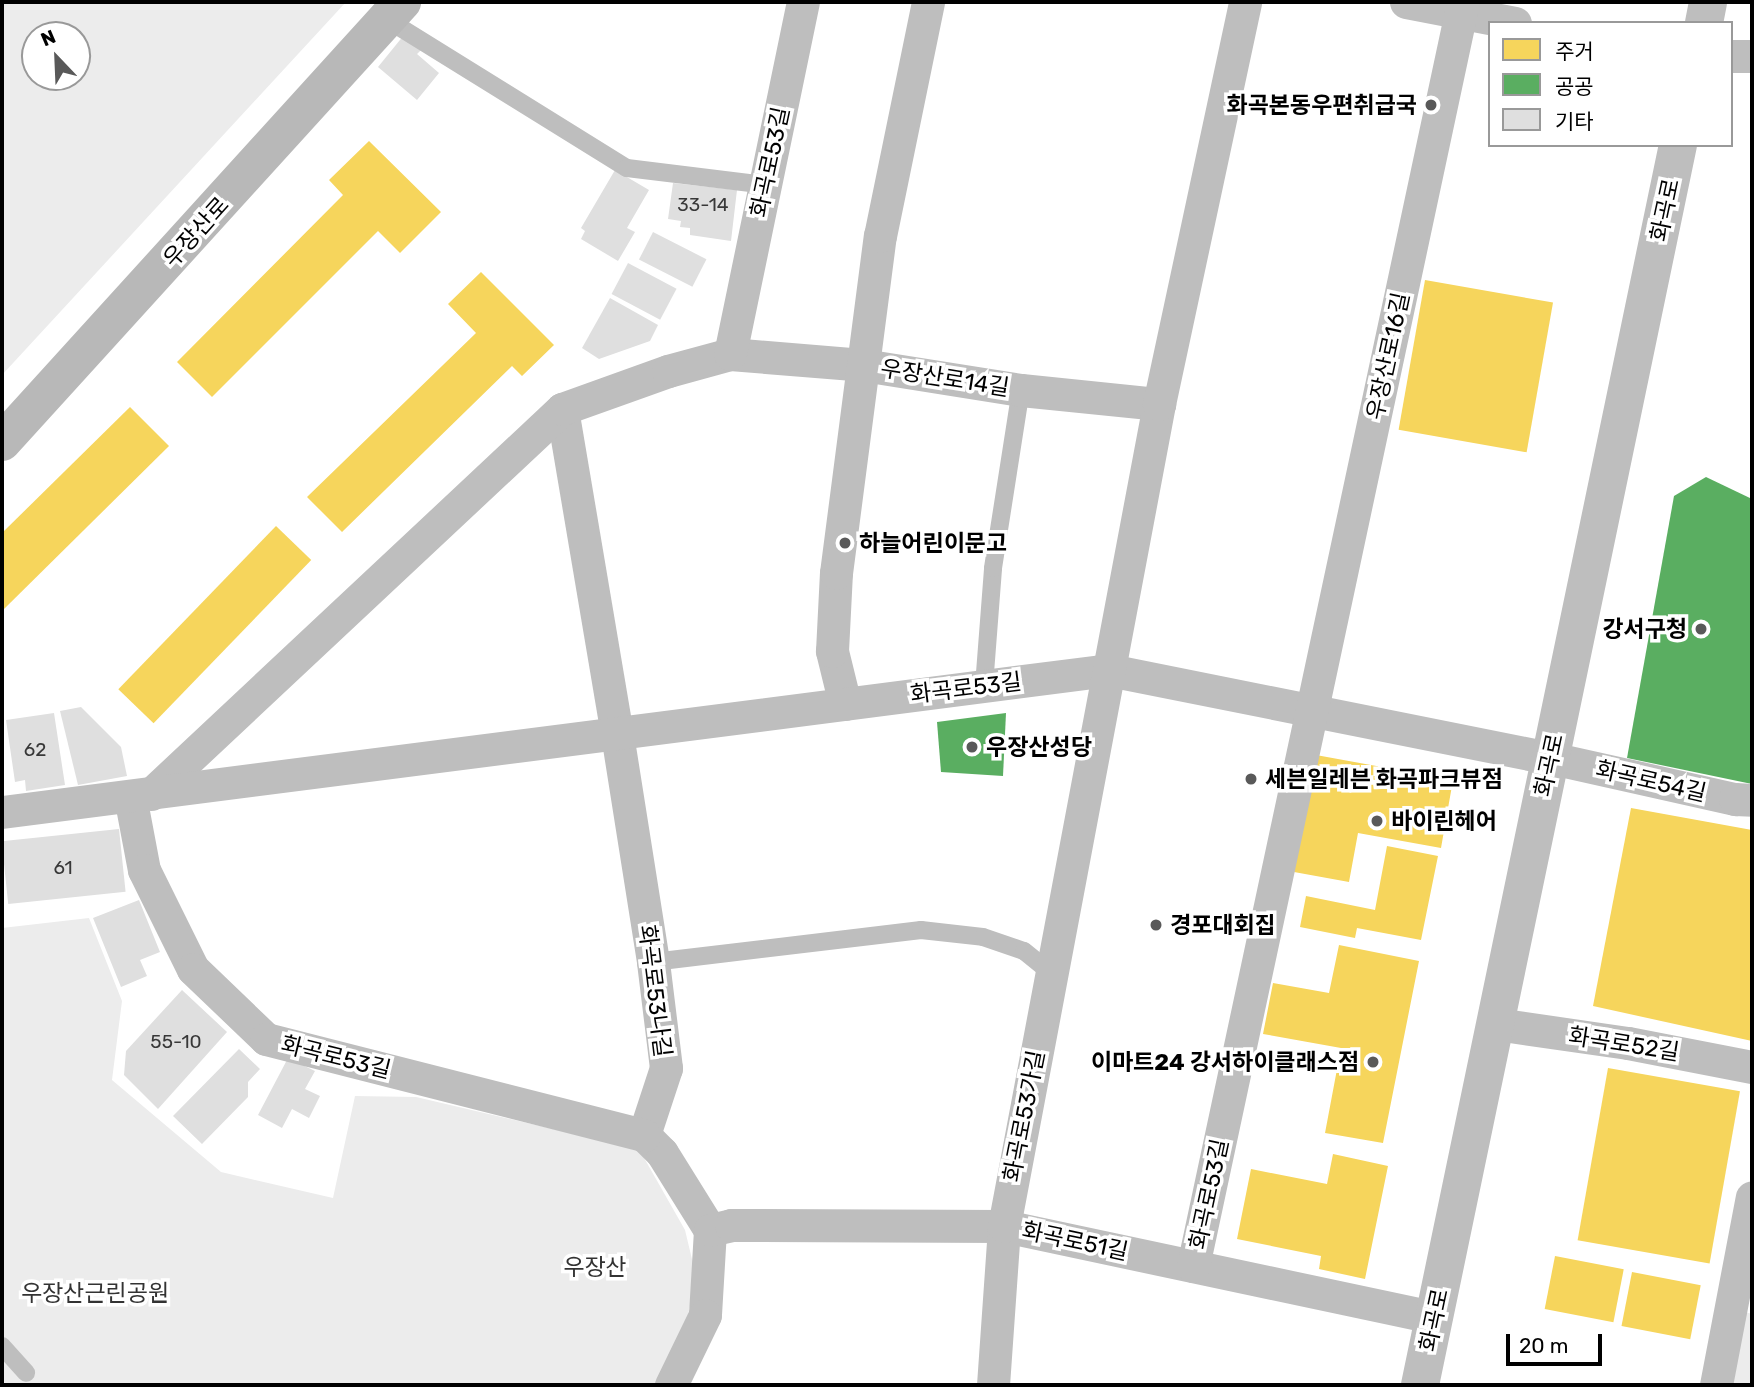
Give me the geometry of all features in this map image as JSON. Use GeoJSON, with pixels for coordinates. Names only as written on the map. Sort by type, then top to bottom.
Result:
{"type":"FeatureCollection","features":[{"type":"Feature","properties":{"kind":"main road"},"geometry":{"type":"LineString","coordinates":[[1704,21],[1708,2]]}},
{"type":"Feature","properties":{"kind":"main road","name":"화곡로"},"geometry":{"type":"LineString","coordinates":[[1420,1385],[1678,147]]}},
{"type":"Feature","properties":{"kind":"street","name":"화곡로53길"},"geometry":{"type":"LineString","coordinates":[[730,354],[803,2]]}},
{"type":"Feature","properties":{"kind":"street"},"geometry":{"type":"LineString","coordinates":[[845,704],[832,651],[834,602],[880,236],[928,2]]}},
{"type":"Feature","properties":{"kind":"street"},"geometry":{"type":"LineString","coordinates":[[1109,670],[1159,404],[1245,2]]}},
{"type":"Feature","properties":{"kind":"street"},"geometry":{"type":"LineString","coordinates":[[1406,2],[1462,7],[1508,21]]}},
{"type":"Feature","properties":{"kind":"street","name":"우장산로16길"},"geometry":{"type":"LineString","coordinates":[[1313,711],[1462,7]]}},
{"type":"Feature","properties":{"kind":"street","name":"우장산로"},"geometry":{"type":"LineString","coordinates":[[2,442],[395,11]]}},
{"type":"Feature","properties":{"kind":"street"},"geometry":{"type":"LineString","coordinates":[[1733,56],[1752,55]]}},
{"type":"Feature","properties":{"kind":"street"},"geometry":{"type":"LineString","coordinates":[[141,795],[562,409],[668,371],[730,354]]}},
{"type":"Feature","properties":{"kind":"street","name":"우장산로14길"},"geometry":{"type":"LineString","coordinates":[[730,354],[863,365],[1021,390],[1159,404]]}},
{"type":"Feature","properties":{"kind":"street"},"geometry":{"type":"LineString","coordinates":[[562,409],[617,734]]}},
{"type":"Feature","properties":{"kind":"street","name":"화곡로53길"},"geometry":{"type":"LineString","coordinates":[[2,812],[1109,670],[1551,758]]}},
{"type":"Feature","properties":{"kind":"street","name":"화곡로53가길"},"geometry":{"type":"LineString","coordinates":[[993,1385],[1004,1226],[1109,670]]}},
{"type":"Feature","properties":{"kind":"street","name":"화곡로53길"},"geometry":{"type":"LineString","coordinates":[[1193,1266],[1313,711]]}},
{"type":"Feature","properties":{"kind":"street","name":"화곡로53나길"},"geometry":{"type":"LineString","coordinates":[[617,734],[653,962],[666,1068],[643,1135]]}},
{"type":"Feature","properties":{"kind":"street","name":"화곡로54길"},"geometry":{"type":"LineString","coordinates":[[1551,758],[1735,799],[1752,800]]}},
{"type":"Feature","properties":{"kind":"street","name":"화곡로53길"},"geometry":{"type":"LineString","coordinates":[[141,795],[144,870],[193,969],[266,1040],[643,1135]]}},
{"type":"Feature","properties":{"kind":"street","name":"화곡로52길"},"geometry":{"type":"LineString","coordinates":[[1496,1024],[1628,1043],[1752,1068]]}},
{"type":"Feature","properties":{"kind":"street"},"geometry":{"type":"LineString","coordinates":[[643,1135],[662,1153],[710,1230],[705,1315],[671,1385]]}},
{"type":"Feature","properties":{"kind":"street"},"geometry":{"type":"LineString","coordinates":[[1716,1385],[1743,1291],[1752,1198]]}},
{"type":"Feature","properties":{"kind":"street","name":"화곡로51길"},"geometry":{"type":"LineString","coordinates":[[710,1230],[731,1225],[1004,1226],[1434,1318]]}},
{"type":"Feature","properties":{"kind":"lane","name":"우장산로"},"geometry":{"type":"LineString","coordinates":[[395,11],[627,168],[765,185]]}},
{"type":"Feature","properties":{"kind":"lane"},"geometry":{"type":"LineString","coordinates":[[984,686],[993,568],[1021,390]]}},
{"type":"Feature","properties":{"kind":"lane"},"geometry":{"type":"LineString","coordinates":[[653,962],[921,930],[983,937],[1024,951],[1051,973]]}},
{"type":"Feature","properties":{"kind":"lane"},"geometry":{"type":"LineString","coordinates":[[2,1346],[26,1373]]}},
{"type":"Feature","properties":{"kind":"green space"},"geometry":{"type":"Polygon","coordinates":[[[2,2],[346,2],[2,375],[2,2]]]}},
{"type":"Feature","properties":{"kind":"green space"},"geometry":{"type":"Polygon","coordinates":[[[89,918],[122,1001],[112,1080],[221,1172],[333,1198],[355,1096],[416,1097],[639,1149],[685,1230],[696,1276],[682,1345],[662,1385],[2,1385],[2,928],[89,918]]]}},
{"type":"Feature","properties":{"kind":"green space"},"geometry":{"type":"Polygon","coordinates":[[[1745,1312],[1752,1314],[1752,1385],[1730,1385],[1745,1312]]]}},
{"type":"Feature","properties":{"kind":"building: 주거"},"geometry":{"type":"Polygon","coordinates":[[[369,141],[441,212],[400,253],[378,231],[212,397],[177,362],[343,195],[329,180],[369,141]]]}},
{"type":"Feature","properties":{"kind":"building: 주거"},"geometry":{"type":"Polygon","coordinates":[[[481,272],[554,345],[522,376],[512,366],[342,532],[307,497],[476,333],[448,304],[481,272]]]}},
{"type":"Feature","properties":{"kind":"building: 주거"},"geometry":{"type":"Polygon","coordinates":[[[1425,280],[1553,303],[1527,452],[1399,430],[1425,280]]]}},
{"type":"Feature","properties":{"kind":"building: 주거"},"geometry":{"type":"Polygon","coordinates":[[[130,407],[169,446],[2,611],[2,533],[130,407]]]}},
{"type":"Feature","properties":{"kind":"building: 주거"},"geometry":{"type":"Polygon","coordinates":[[[276,526],[311,560],[154,723],[118,689],[276,526]]]}},
{"type":"Feature","properties":{"kind":"building: 주거"},"geometry":{"type":"Polygon","coordinates":[[[1316,755],[1453,780],[1441,848],[1358,833],[1349,882],[1294,872],[1316,755]]]}},
{"type":"Feature","properties":{"kind":"building: 주거"},"geometry":{"type":"Polygon","coordinates":[[[1631,808],[1752,830],[1752,1041],[1593,1006],[1631,808]]]}},
{"type":"Feature","properties":{"kind":"building: 주거"},"geometry":{"type":"Polygon","coordinates":[[[1387,846],[1438,856],[1421,940],[1357,928],[1355,938],[1300,927],[1306,896],[1375,910],[1387,846]]]}},
{"type":"Feature","properties":{"kind":"building: 주거"},"geometry":{"type":"Polygon","coordinates":[[[1339,945],[1419,961],[1383,1143],[1325,1133],[1341,1048],[1263,1034],[1273,983],[1329,993],[1339,945]]]}},
{"type":"Feature","properties":{"kind":"building: 주거"},"geometry":{"type":"Polygon","coordinates":[[[1608,1068],[1740,1091],[1710,1264],[1578,1240],[1608,1068]]]}},
{"type":"Feature","properties":{"kind":"building: 주거"},"geometry":{"type":"Polygon","coordinates":[[[1333,1154],[1388,1166],[1365,1279],[1319,1269],[1321,1256],[1237,1239],[1251,1169],[1327,1184],[1333,1154]]]}},
{"type":"Feature","properties":{"kind":"building: 주거"},"geometry":{"type":"Polygon","coordinates":[[[1555,1256],[1624,1269],[1613,1322],[1545,1309],[1555,1256]]]}},
{"type":"Feature","properties":{"kind":"building: 주거"},"geometry":{"type":"Polygon","coordinates":[[[1632,1272],[1701,1285],[1690,1339],[1622,1326],[1632,1272]]]}},
{"type":"Feature","properties":{"kind":"building: 공공","name":"강서구청"},"geometry":{"type":"Polygon","coordinates":[[[1706,477],[1752,499],[1752,784],[1627,758],[1674,496],[1706,477]]]}},
{"type":"Feature","properties":{"kind":"building: 공공","name":"우장산성당"},"geometry":{"type":"Polygon","coordinates":[[[1006,713],[1003,776],[941,772],[937,722],[1006,713]]]}},
{"type":"Feature","properties":{"kind":"building: 기타"},"geometry":{"type":"Polygon","coordinates":[[[404,35],[422,49],[417,54],[439,73],[417,100],[378,67],[404,35]]]}},
{"type":"Feature","properties":{"kind":"building: 기타"},"geometry":{"type":"Polygon","coordinates":[[[615,170],[649,190],[627,228],[635,232],[618,261],[581,239],[585,231],[581,228],[615,170]]]}},
{"type":"Feature","properties":{"kind":"building: 기타"},"geometry":{"type":"Polygon","coordinates":[[[673,183],[737,190],[731,241],[690,235],[690,228],[680,227],[681,221],[668,219],[673,183]]]}},
{"type":"Feature","properties":{"kind":"building: 기타"},"geometry":{"type":"Polygon","coordinates":[[[653,232],[706,259],[692,287],[639,260],[653,232]]]}},
{"type":"Feature","properties":{"kind":"building: 기타"},"geometry":{"type":"Polygon","coordinates":[[[628,263],[677,289],[660,320],[612,294],[628,263]]]}},
{"type":"Feature","properties":{"kind":"building: 기타"},"geometry":{"type":"Polygon","coordinates":[[[610,298],[658,325],[650,341],[599,359],[582,348],[610,298]]]}},
{"type":"Feature","properties":{"kind":"building: 기타"},"geometry":{"type":"Polygon","coordinates":[[[81,707],[121,747],[127,776],[78,785],[60,711],[81,707]]]}},
{"type":"Feature","properties":{"kind":"building: 기타"},"geometry":{"type":"Polygon","coordinates":[[[54,713],[65,785],[26,791],[25,780],[15,782],[6,720],[54,713]]]}},
{"type":"Feature","properties":{"kind":"building: 기타"},"geometry":{"type":"Polygon","coordinates":[[[119,829],[126,892],[8,904],[2,841],[119,829]]]}},
{"type":"Feature","properties":{"kind":"building: 기타"},"geometry":{"type":"Polygon","coordinates":[[[139,900],[160,952],[140,960],[147,976],[121,987],[93,918],[139,900]]]}},
{"type":"Feature","properties":{"kind":"building: 기타"},"geometry":{"type":"Polygon","coordinates":[[[182,990],[227,1032],[158,1109],[124,1075],[126,1051],[182,990]]]}},
{"type":"Feature","properties":{"kind":"building: 기타"},"geometry":{"type":"Polygon","coordinates":[[[239,1049],[260,1069],[248,1082],[248,1097],[202,1144],[173,1116],[239,1049]]]}},
{"type":"Feature","properties":{"kind":"building: 기타"},"geometry":{"type":"Polygon","coordinates":[[[288,1058],[315,1071],[305,1089],[320,1096],[309,1118],[292,1109],[282,1128],[258,1115],[288,1058]]]}},
{"type":"Feature","properties":{"kind":"place","name":"화곡본동우편취급국"},"geometry":{"type":"Point","coordinates":[1431,105]}},
{"type":"Feature","properties":{"kind":"place","name":"하늘어린이문고"},"geometry":{"type":"Point","coordinates":[845,543]}},
{"type":"Feature","properties":{"kind":"place","name":"강서구청"},"geometry":{"type":"Point","coordinates":[1701,629]}},
{"type":"Feature","properties":{"kind":"place","name":"우장산성당"},"geometry":{"type":"Point","coordinates":[972,747]}},
{"type":"Feature","properties":{"kind":"place","name":"세븐일레븐 화곡파크뷰점"},"geometry":{"type":"Point","coordinates":[1251,779]}},
{"type":"Feature","properties":{"kind":"place","name":"바이린헤어"},"geometry":{"type":"Point","coordinates":[1377,821]}},
{"type":"Feature","properties":{"kind":"place","name":"경포대회집"},"geometry":{"type":"Point","coordinates":[1156,925]}},
{"type":"Feature","properties":{"kind":"place","name":"이마트24 강서하이클래스점"},"geometry":{"type":"Point","coordinates":[1373,1062]}},
{"type":"Feature","properties":{"kind":"park label","name":"우장산"},"geometry":{"type":"Point","coordinates":[595,1267]}},
{"type":"Feature","properties":{"kind":"park label","name":"우장산근린공원"},"geometry":{"type":"Point","coordinates":[95,1293]}}]}
